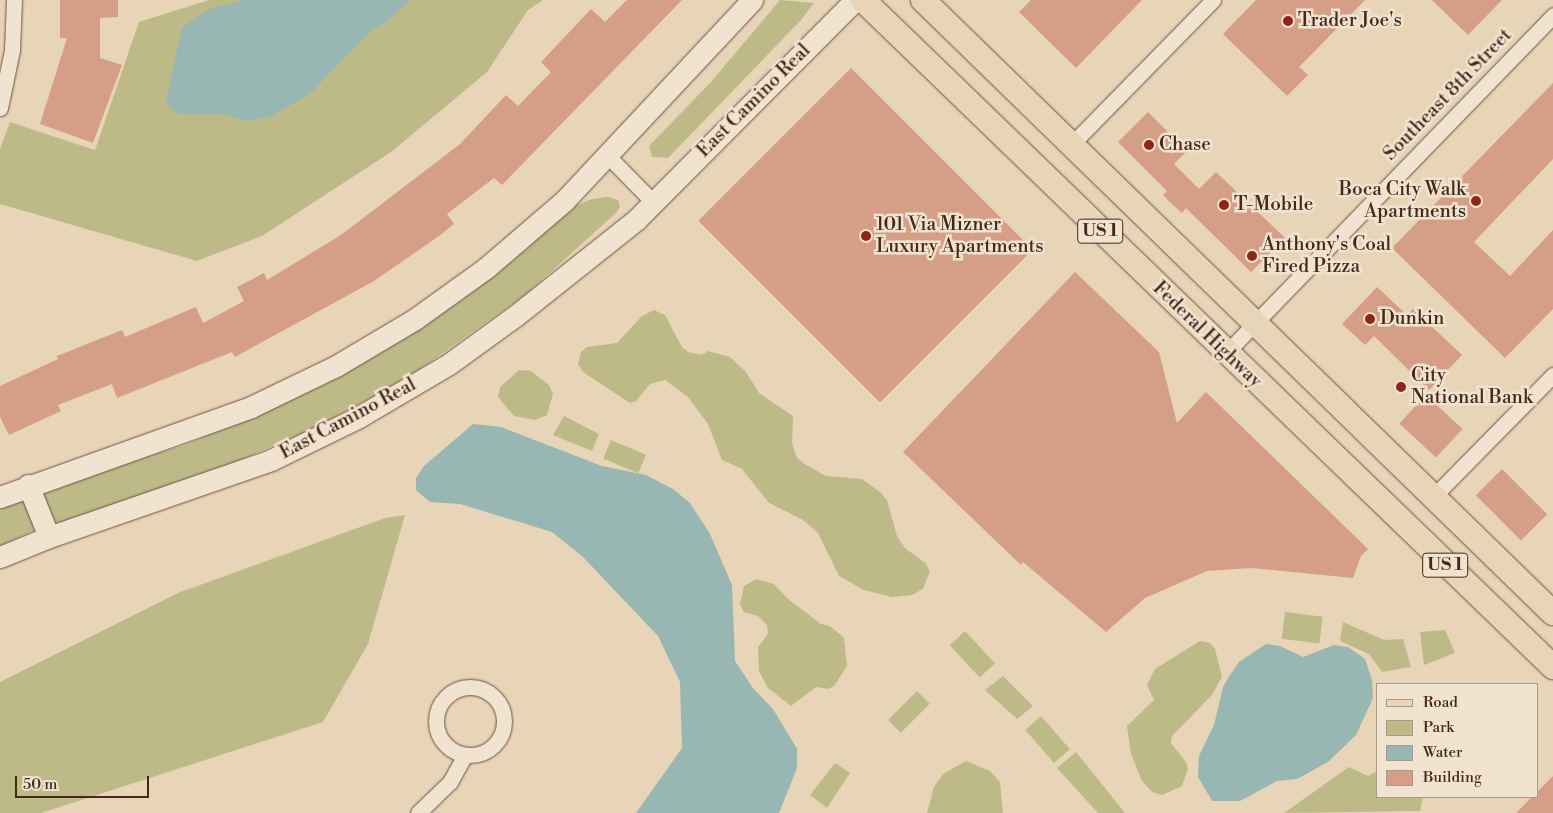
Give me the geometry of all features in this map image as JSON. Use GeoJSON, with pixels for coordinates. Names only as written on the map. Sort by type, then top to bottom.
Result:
{"type":"FeatureCollection","features":[{"type":"Feature","properties":{"kind":"main road","name":"Federal Highway"},"geometry":{"type":"LineString","coordinates":[[863,0],[1225,354],[1553,667]]}},
{"type":"Feature","properties":{"kind":"main road","name":"US 1"},"geometry":{"type":"LineString","coordinates":[[923,0],[1553,613]]}},
{"type":"Feature","properties":{"kind":"street"},"geometry":{"type":"LineString","coordinates":[[0,108],[12,50],[14,0]]}},
{"type":"Feature","properties":{"kind":"street"},"geometry":{"type":"LineString","coordinates":[[0,497],[28,485],[216,421],[345,361],[415,319],[486,268],[565,200],[752,0]]}},
{"type":"Feature","properties":{"kind":"street","name":"East Camino Real"},"geometry":{"type":"LineString","coordinates":[[0,558],[49,537],[270,460],[360,417],[480,343],[615,238],[654,203],[855,0]]}},
{"type":"Feature","properties":{"kind":"street"},"geometry":{"type":"LineString","coordinates":[[1071,145],[1213,0]]}},
{"type":"Feature","properties":{"kind":"street","name":"Southeast 8th Street"},"geometry":{"type":"LineString","coordinates":[[1225,354],[1553,15]]}},
{"type":"Feature","properties":{"kind":"street"},"geometry":{"type":"LineString","coordinates":[[608,156],[654,203]]}},
{"type":"Feature","properties":{"kind":"street"},"geometry":{"type":"LineString","coordinates":[[1434,496],[1553,375]]}},
{"type":"Feature","properties":{"kind":"street"},"geometry":{"type":"LineString","coordinates":[[28,485],[49,537]]}},
{"type":"Feature","properties":{"kind":"street"},"geometry":{"type":"LineString","coordinates":[[458,688],[481,688],[499,702],[504,723],[502,734],[487,751],[465,755],[445,745],[436,724],[437,713],[441,702],[458,688]]}},
{"type":"Feature","properties":{"kind":"street"},"geometry":{"type":"LineString","coordinates":[[418,813],[450,782],[465,755]]}},
{"type":"Feature","properties":{"kind":"green space"},"geometry":{"type":"Polygon","coordinates":[[[209,0],[543,0],[528,10],[487,72],[391,152],[262,236],[197,261],[0,204],[0,149],[10,122],[95,150],[139,22],[209,0]]]}},
{"type":"Feature","properties":{"kind":"green space"},"geometry":{"type":"Polygon","coordinates":[[[780,0],[814,3],[801,20],[668,158],[652,157],[649,146],[711,82],[780,0]]]}},
{"type":"Feature","properties":{"kind":"green space"},"geometry":{"type":"Polygon","coordinates":[[[608,197],[618,200],[620,207],[616,213],[524,296],[420,369],[369,399],[308,431],[207,474],[62,522],[54,522],[40,497],[43,491],[57,484],[182,446],[264,413],[351,369],[462,300],[527,249],[569,208],[592,199],[608,197]]]}},
{"type":"Feature","properties":{"kind":"green space"},"geometry":{"type":"Polygon","coordinates":[[[654,310],[665,315],[682,347],[688,352],[702,355],[708,351],[730,357],[746,372],[759,393],[793,416],[792,443],[797,458],[826,476],[862,479],[880,492],[887,500],[897,536],[905,548],[925,563],[930,571],[923,589],[912,595],[892,597],[864,590],[839,576],[818,533],[803,520],[769,503],[742,469],[722,460],[708,424],[688,397],[665,380],[650,384],[636,401],[630,403],[583,372],[578,364],[581,352],[587,347],[617,343],[642,316],[654,310]]]}},
{"type":"Feature","properties":{"kind":"green space"},"geometry":{"type":"Polygon","coordinates":[[[519,370],[531,371],[549,385],[553,394],[547,415],[535,420],[514,416],[498,397],[500,387],[519,370]]]}},
{"type":"Feature","properties":{"kind":"green space"},"geometry":{"type":"Polygon","coordinates":[[[564,416],[599,434],[592,451],[553,435],[564,416]]]}},
{"type":"Feature","properties":{"kind":"green space"},"geometry":{"type":"Polygon","coordinates":[[[611,440],[646,455],[638,473],[603,458],[611,440]]]}},
{"type":"Feature","properties":{"kind":"green space"},"geometry":{"type":"Polygon","coordinates":[[[22,501],[28,503],[36,529],[0,547],[0,508],[22,501]]]}},
{"type":"Feature","properties":{"kind":"green space"},"geometry":{"type":"Polygon","coordinates":[[[405,515],[368,644],[323,722],[41,813],[0,813],[0,682],[178,593],[385,518],[405,515]]]}},
{"type":"Feature","properties":{"kind":"green space"},"geometry":{"type":"Polygon","coordinates":[[[756,579],[774,584],[788,599],[821,624],[830,626],[844,638],[847,666],[834,686],[828,689],[816,687],[791,706],[768,688],[759,671],[758,647],[768,634],[767,625],[758,616],[744,612],[740,604],[744,586],[756,579]]]}},
{"type":"Feature","properties":{"kind":"green space"},"geometry":{"type":"Polygon","coordinates":[[[1285,612],[1323,617],[1319,643],[1282,639],[1285,612]]]}},
{"type":"Feature","properties":{"kind":"green space"},"geometry":{"type":"Polygon","coordinates":[[[1343,622],[1384,640],[1403,639],[1411,667],[1382,672],[1369,654],[1340,641],[1343,622]]]}},
{"type":"Feature","properties":{"kind":"green space"},"geometry":{"type":"Polygon","coordinates":[[[1445,630],[1455,653],[1424,665],[1420,632],[1445,630]]]}},
{"type":"Feature","properties":{"kind":"green space"},"geometry":{"type":"Polygon","coordinates":[[[965,631],[995,663],[980,678],[950,645],[965,631]]]}},
{"type":"Feature","properties":{"kind":"green space"},"geometry":{"type":"Polygon","coordinates":[[[1200,641],[1210,643],[1215,649],[1222,677],[1212,695],[1172,736],[1171,743],[1186,762],[1188,769],[1182,786],[1162,795],[1152,792],[1142,781],[1131,754],[1127,726],[1154,700],[1147,685],[1155,669],[1200,641]]]}},
{"type":"Feature","properties":{"kind":"green space"},"geometry":{"type":"Polygon","coordinates":[[[1003,676],[1033,706],[1017,719],[985,690],[1003,676]]]}},
{"type":"Feature","properties":{"kind":"green space"},"geometry":{"type":"Polygon","coordinates":[[[917,691],[930,704],[901,733],[888,720],[917,691]]]}},
{"type":"Feature","properties":{"kind":"green space"},"geometry":{"type":"Polygon","coordinates":[[[1041,716],[1070,749],[1054,763],[1025,730],[1041,716]]]}},
{"type":"Feature","properties":{"kind":"green space"},"geometry":{"type":"Polygon","coordinates":[[[1076,752],[1125,813],[1098,813],[1057,768],[1076,752]]]}},
{"type":"Feature","properties":{"kind":"green space"},"geometry":{"type":"Polygon","coordinates":[[[966,761],[990,771],[1000,782],[1003,813],[927,813],[934,787],[943,774],[966,761]]]}},
{"type":"Feature","properties":{"kind":"green space"},"geometry":{"type":"Polygon","coordinates":[[[835,763],[850,773],[827,808],[810,795],[835,763]]]}},
{"type":"Feature","properties":{"kind":"green space"},"geometry":{"type":"Polygon","coordinates":[[[1349,767],[1368,776],[1376,772],[1376,798],[1423,798],[1420,811],[1284,813],[1349,767]]]}},
{"type":"Feature","properties":{"kind":"water"},"geometry":{"type":"Polygon","coordinates":[[[246,0],[410,0],[385,23],[371,30],[311,93],[272,116],[249,121],[222,114],[179,114],[170,108],[166,101],[182,27],[211,8],[246,0]]]}},
{"type":"Feature","properties":{"kind":"water"},"geometry":{"type":"Polygon","coordinates":[[[473,424],[501,427],[602,466],[646,475],[673,489],[690,503],[710,534],[732,585],[735,661],[753,688],[773,709],[797,749],[797,768],[779,813],[636,813],[682,748],[680,682],[658,636],[582,556],[552,532],[460,504],[430,502],[416,490],[416,478],[424,466],[473,424]]]}},
{"type":"Feature","properties":{"kind":"water"},"geometry":{"type":"Polygon","coordinates":[[[1266,644],[1280,646],[1303,657],[1334,645],[1348,647],[1365,659],[1372,680],[1373,698],[1356,735],[1328,762],[1297,779],[1277,781],[1240,801],[1212,801],[1198,777],[1199,756],[1214,725],[1223,687],[1230,675],[1239,662],[1266,644]]]}},
{"type":"Feature","properties":{"kind":"building"},"geometry":{"type":"Polygon","coordinates":[[[60,0],[118,0],[118,17],[100,18],[100,58],[122,65],[93,143],[40,124],[67,38],[60,38],[60,0]]]}},
{"type":"Feature","properties":{"kind":"building"},"geometry":{"type":"Polygon","coordinates":[[[627,0],[682,0],[502,185],[494,178],[447,214],[454,224],[439,236],[374,281],[235,357],[232,352],[117,398],[112,384],[58,405],[61,411],[9,435],[0,417],[0,386],[58,359],[57,356],[122,330],[125,337],[196,307],[203,323],[244,301],[237,287],[264,273],[267,280],[341,235],[460,144],[506,95],[518,106],[551,72],[541,62],[591,9],[605,22],[627,0]]]}},
{"type":"Feature","properties":{"kind":"building"},"geometry":{"type":"Polygon","coordinates":[[[1031,0],[1142,0],[1076,68],[1019,12],[1031,0]]]}},
{"type":"Feature","properties":{"kind":"building"},"geometry":{"type":"Polygon","coordinates":[[[1256,0],[1365,0],[1299,67],[1308,75],[1287,96],[1223,34],[1256,0]]]}},
{"type":"Feature","properties":{"kind":"building"},"geometry":{"type":"Polygon","coordinates":[[[1432,0],[1502,0],[1468,35],[1432,0]]]}},
{"type":"Feature","properties":{"kind":"building","name":"101 Via Mizner Luxury Apartments"},"geometry":{"type":"Polygon","coordinates":[[[851,68],[1033,250],[880,402],[698,221],[851,68]]]}},
{"type":"Feature","properties":{"kind":"building","name":"Boca City Walk Apartments"},"geometry":{"type":"Polygon","coordinates":[[[1553,83],[1553,159],[1474,242],[1510,276],[1553,230],[1553,309],[1505,358],[1392,248],[1553,83]]]}},
{"type":"Feature","properties":{"kind":"building"},"geometry":{"type":"Polygon","coordinates":[[[1148,112],[1187,151],[1174,164],[1199,189],[1216,172],[1285,238],[1251,272],[1186,208],[1182,213],[1172,204],[1163,195],[1167,191],[1118,142],[1148,112]]]}},
{"type":"Feature","properties":{"kind":"building"},"geometry":{"type":"Polygon","coordinates":[[[1075,272],[1159,352],[1177,423],[1206,392],[1368,549],[1361,556],[1353,578],[1251,568],[1207,571],[1145,598],[1106,632],[1023,562],[1021,565],[903,452],[1075,272]]]}},
{"type":"Feature","properties":{"kind":"building"},"geometry":{"type":"Polygon","coordinates":[[[1377,287],[1407,315],[1413,309],[1462,355],[1429,390],[1374,336],[1365,345],[1342,324],[1377,287]]]}},
{"type":"Feature","properties":{"kind":"building"},"geometry":{"type":"Polygon","coordinates":[[[1426,395],[1463,429],[1436,458],[1399,424],[1426,395]]]}},
{"type":"Feature","properties":{"kind":"building"},"geometry":{"type":"Polygon","coordinates":[[[1502,469],[1547,514],[1521,540],[1476,495],[1502,469]]]}},
{"type":"Feature","properties":{"kind":"building"},"geometry":{"type":"Polygon","coordinates":[[[1553,776],[1553,813],[1516,813],[1531,798],[1538,798],[1538,791],[1553,776]]]}},
{"type":"Feature","properties":{"kind":"place","name":"Trader Joe's"},"geometry":{"type":"Point","coordinates":[1288,21]}},
{"type":"Feature","properties":{"kind":"place","name":"Chase"},"geometry":{"type":"Point","coordinates":[1149,145]}},
{"type":"Feature","properties":{"kind":"place","name":"Boca City Walk Apartments"},"geometry":{"type":"Point","coordinates":[1476,201]}},
{"type":"Feature","properties":{"kind":"place","name":"T-Mobile"},"geometry":{"type":"Point","coordinates":[1224,205]}},
{"type":"Feature","properties":{"kind":"place","name":"101 Via Mizner Luxury Apartments"},"geometry":{"type":"Point","coordinates":[866,236]}},
{"type":"Feature","properties":{"kind":"place","name":"Anthony's Coal Fired Pizza"},"geometry":{"type":"Point","coordinates":[1252,256]}},
{"type":"Feature","properties":{"kind":"place","name":"Dunkin"},"geometry":{"type":"Point","coordinates":[1370,319]}},
{"type":"Feature","properties":{"kind":"place","name":"City National Bank"},"geometry":{"type":"Point","coordinates":[1401,387]}}]}
